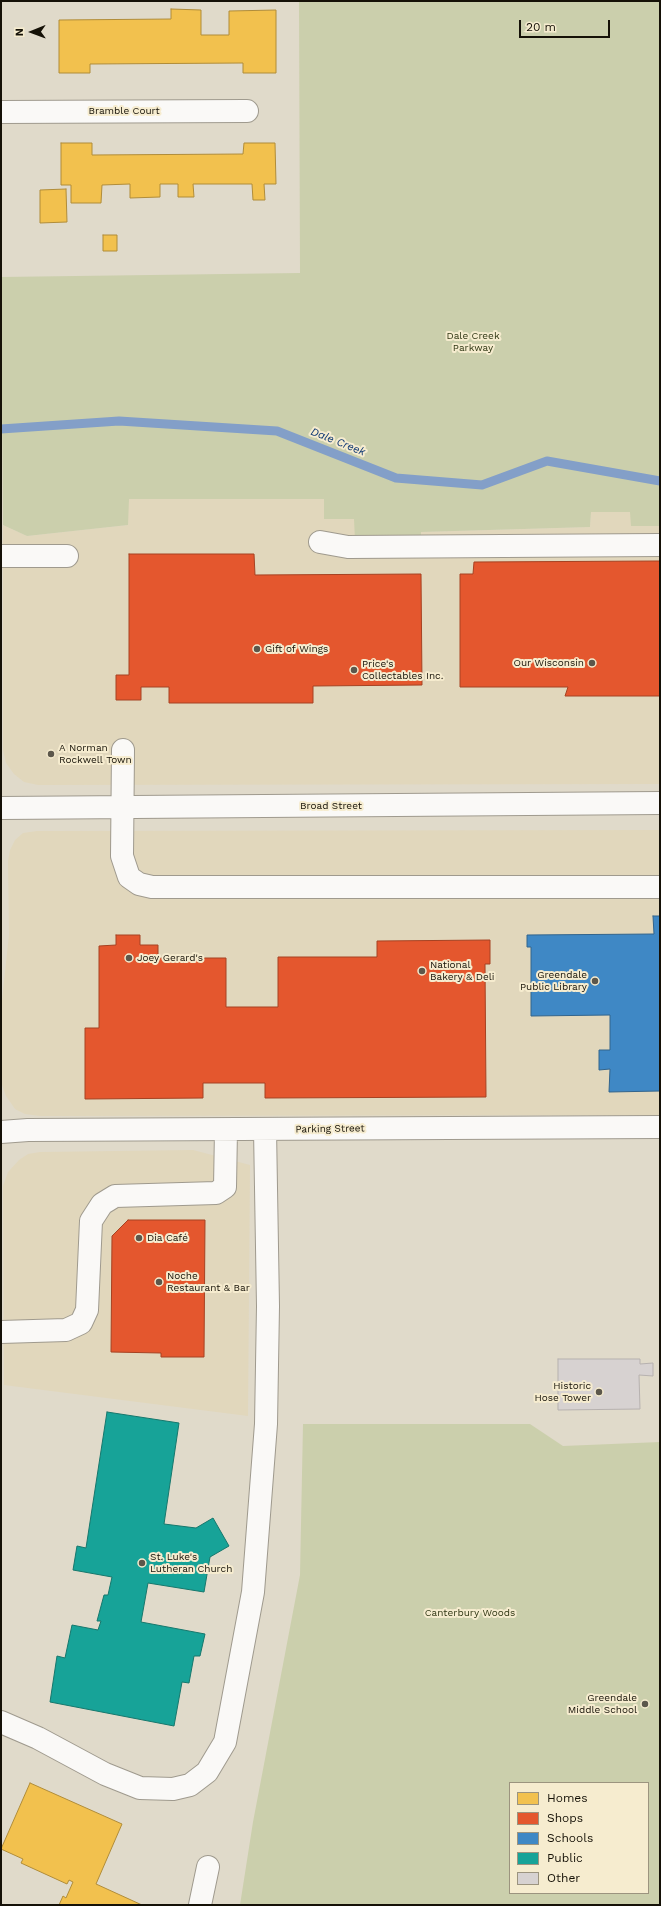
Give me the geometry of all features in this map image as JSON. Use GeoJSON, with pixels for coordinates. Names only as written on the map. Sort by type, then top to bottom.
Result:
{"type":"FeatureCollection","features":[{"type":"Feature","properties":{"kind":"street","name":"Bramble Court"},"geometry":{"type":"LineString","coordinates":[[1,112],[246,111]]}},
{"type":"Feature","properties":{"kind":"street"},"geometry":{"type":"LineString","coordinates":[[320,542],[348,547],[660,545]]}},
{"type":"Feature","properties":{"kind":"street"},"geometry":{"type":"LineString","coordinates":[[1,556],[67,556]]}},
{"type":"Feature","properties":{"kind":"street"},"geometry":{"type":"LineString","coordinates":[[123,750],[122,856],[129,877],[139,884],[152,887],[660,887]]}},
{"type":"Feature","properties":{"kind":"street","name":"Broad Street"},"geometry":{"type":"LineString","coordinates":[[1,808],[660,803]]}},
{"type":"Feature","properties":{"kind":"street","name":"Parking Street"},"geometry":{"type":"LineString","coordinates":[[1,1132],[28,1130],[660,1127]]}},
{"type":"Feature","properties":{"kind":"street"},"geometry":{"type":"LineString","coordinates":[[1,1332],[66,1330],[81,1323],[86,1310],[90,1221],[102,1204],[115,1196],[216,1193],[226,1187],[226,1130]]}},
{"type":"Feature","properties":{"kind":"street"},"geometry":{"type":"LineString","coordinates":[[1,1722],[38,1738],[105,1774],[140,1788],[173,1789],[190,1785],[207,1772],[225,1742],[253,1592],[266,1424],[268,1306],[265,1130]]}},
{"type":"Feature","properties":{"kind":"street"},"geometry":{"type":"LineString","coordinates":[[200,1905],[208,1867]]}},
{"type":"Feature","properties":{"kind":"shaded area"},"geometry":{"type":"Polygon","coordinates":[[[128,499],[324,499],[324,519],[354,519],[421,540],[421,532],[590,527],[591,512],[631,512],[631,526],[660,526],[660,784],[38,785],[24,782],[14,774],[6,763],[3,750],[3,525],[27,536],[128,525],[128,499]]]}},
{"type":"Feature","properties":{"kind":"shaded area"},"geometry":{"type":"Polygon","coordinates":[[[660,830],[660,1115],[40,1116],[25,1114],[15,1109],[6,1096],[1,1082],[2,1000],[9,935],[8,861],[10,850],[15,840],[23,833],[37,831],[660,830]]]}},
{"type":"Feature","properties":{"kind":"shaded area"},"geometry":{"type":"Polygon","coordinates":[[[193,1150],[250,1165],[248,1416],[4,1385],[3,1186],[8,1172],[19,1160],[28,1154],[40,1152],[193,1150]]]}},
{"type":"Feature","properties":{"kind":"green space","name":"Dale Creek Parkway"},"geometry":{"type":"Polygon","coordinates":[[[299,1],[660,1],[660,526],[631,526],[630,512],[591,512],[590,527],[421,532],[421,541],[355,540],[354,519],[324,519],[324,499],[129,499],[128,525],[27,536],[3,525],[1,277],[300,273],[299,1]]]}},
{"type":"Feature","properties":{"kind":"green space","name":"Canterbury Woods"},"geometry":{"type":"Polygon","coordinates":[[[303,1424],[530,1424],[563,1446],[660,1442],[660,1905],[240,1905],[253,1822],[300,1575],[303,1424]]]}},
{"type":"Feature","properties":{"kind":"building: Homes"},"geometry":{"type":"Polygon","coordinates":[[[171,9],[201,10],[201,35],[229,35],[229,11],[276,10],[276,73],[243,73],[243,63],[90,64],[90,73],[59,73],[59,20],[171,19],[171,9]]]}},
{"type":"Feature","properties":{"kind":"building: Homes"},"geometry":{"type":"Polygon","coordinates":[[[61,143],[92,143],[92,155],[243,154],[244,143],[275,143],[276,184],[264,184],[265,200],[253,200],[252,184],[193,184],[194,197],[178,197],[178,184],[160,184],[160,197],[130,198],[130,184],[102,185],[101,203],[71,203],[71,185],[61,185],[61,143]]]}},
{"type":"Feature","properties":{"kind":"building: Homes"},"geometry":{"type":"Polygon","coordinates":[[[66,189],[67,222],[40,223],[40,190],[66,189]]]}},
{"type":"Feature","properties":{"kind":"building: Homes"},"geometry":{"type":"Polygon","coordinates":[[[103,235],[117,235],[117,251],[103,251],[103,235]]]}},
{"type":"Feature","properties":{"kind":"building: Homes"},"geometry":{"type":"Polygon","coordinates":[[[30,1783],[122,1824],[96,1884],[142,1905],[59,1905],[63,1896],[66,1898],[73,1882],[69,1880],[67,1884],[21,1863],[23,1859],[1,1849],[30,1783]]]}},
{"type":"Feature","properties":{"kind":"building: Shops"},"geometry":{"type":"Polygon","coordinates":[[[129,554],[254,554],[255,575],[421,574],[422,685],[313,686],[313,703],[169,703],[169,687],[141,687],[141,700],[116,700],[116,675],[129,675],[129,554]]]}},
{"type":"Feature","properties":{"kind":"building: Shops"},"geometry":{"type":"Polygon","coordinates":[[[660,561],[660,696],[565,696],[568,687],[460,687],[460,574],[473,574],[474,562],[660,561]]]}},
{"type":"Feature","properties":{"kind":"building: Shops"},"geometry":{"type":"Polygon","coordinates":[[[116,935],[140,935],[140,945],[158,945],[158,958],[226,958],[226,1007],[278,1007],[278,957],[377,957],[377,941],[490,940],[490,964],[485,964],[486,1097],[265,1098],[265,1083],[203,1083],[203,1098],[85,1099],[85,1028],[99,1028],[99,946],[116,945],[116,935]]]}},
{"type":"Feature","properties":{"kind":"building: Shops"},"geometry":{"type":"Polygon","coordinates":[[[128,1220],[205,1220],[204,1357],[161,1357],[161,1353],[111,1352],[112,1236],[128,1220]]]}},
{"type":"Feature","properties":{"kind":"building: Schools","name":"Greendale Public Library"},"geometry":{"type":"Polygon","coordinates":[[[653,916],[660,916],[660,1091],[609,1092],[610,1069],[599,1070],[599,1050],[610,1050],[610,1015],[531,1016],[531,947],[527,947],[527,935],[654,934],[653,916]]]}},
{"type":"Feature","properties":{"kind":"building: Public","name":"St. Luke's Lutheran Church"},"geometry":{"type":"Polygon","coordinates":[[[107,1412],[179,1423],[164,1524],[196,1528],[213,1518],[229,1546],[210,1557],[204,1592],[148,1583],[141,1622],[205,1634],[200,1656],[194,1656],[189,1683],[182,1682],[174,1726],[50,1702],[57,1656],[65,1658],[72,1625],[98,1630],[101,1621],[97,1621],[104,1595],[108,1595],[112,1577],[73,1570],[77,1546],[86,1548],[107,1412]]]}},
{"type":"Feature","properties":{"kind":"building: Other","name":"Historic Hose Tower"},"geometry":{"type":"Polygon","coordinates":[[[558,1359],[640,1359],[640,1364],[653,1363],[653,1376],[639,1375],[640,1409],[558,1410],[558,1359]]]}},
{"type":"Feature","properties":{"kind":"waterway","name":"Dale Creek"},"geometry":{"type":"LineString","coordinates":[[1,429],[119,421],[277,431],[396,478],[482,485],[547,461],[660,481]]}},
{"type":"Feature","properties":{"kind":"place","name":"Gift of Wings"},"geometry":{"type":"Point","coordinates":[257,649]}},
{"type":"Feature","properties":{"kind":"place","name":"Our Wisconsin"},"geometry":{"type":"Point","coordinates":[592,663]}},
{"type":"Feature","properties":{"kind":"place","name":"Price's Collectables Inc."},"geometry":{"type":"Point","coordinates":[354,670]}},
{"type":"Feature","properties":{"kind":"place","name":"A Norman Rockwell Town"},"geometry":{"type":"Point","coordinates":[51,754]}},
{"type":"Feature","properties":{"kind":"place","name":"Joey Gerard's"},"geometry":{"type":"Point","coordinates":[129,958]}},
{"type":"Feature","properties":{"kind":"place","name":"National Bakery & Deli"},"geometry":{"type":"Point","coordinates":[422,971]}},
{"type":"Feature","properties":{"kind":"place","name":"Greendale Public Library"},"geometry":{"type":"Point","coordinates":[595,981]}},
{"type":"Feature","properties":{"kind":"place","name":"Dia Café"},"geometry":{"type":"Point","coordinates":[139,1238]}},
{"type":"Feature","properties":{"kind":"place","name":"Noche Restaurant & Bar"},"geometry":{"type":"Point","coordinates":[159,1282]}},
{"type":"Feature","properties":{"kind":"place","name":"Historic Hose Tower"},"geometry":{"type":"Point","coordinates":[599,1392]}},
{"type":"Feature","properties":{"kind":"place","name":"St. Luke's Lutheran Church"},"geometry":{"type":"Point","coordinates":[142,1563]}},
{"type":"Feature","properties":{"kind":"place","name":"Greendale Middle School"},"geometry":{"type":"Point","coordinates":[645,1704]}}]}
